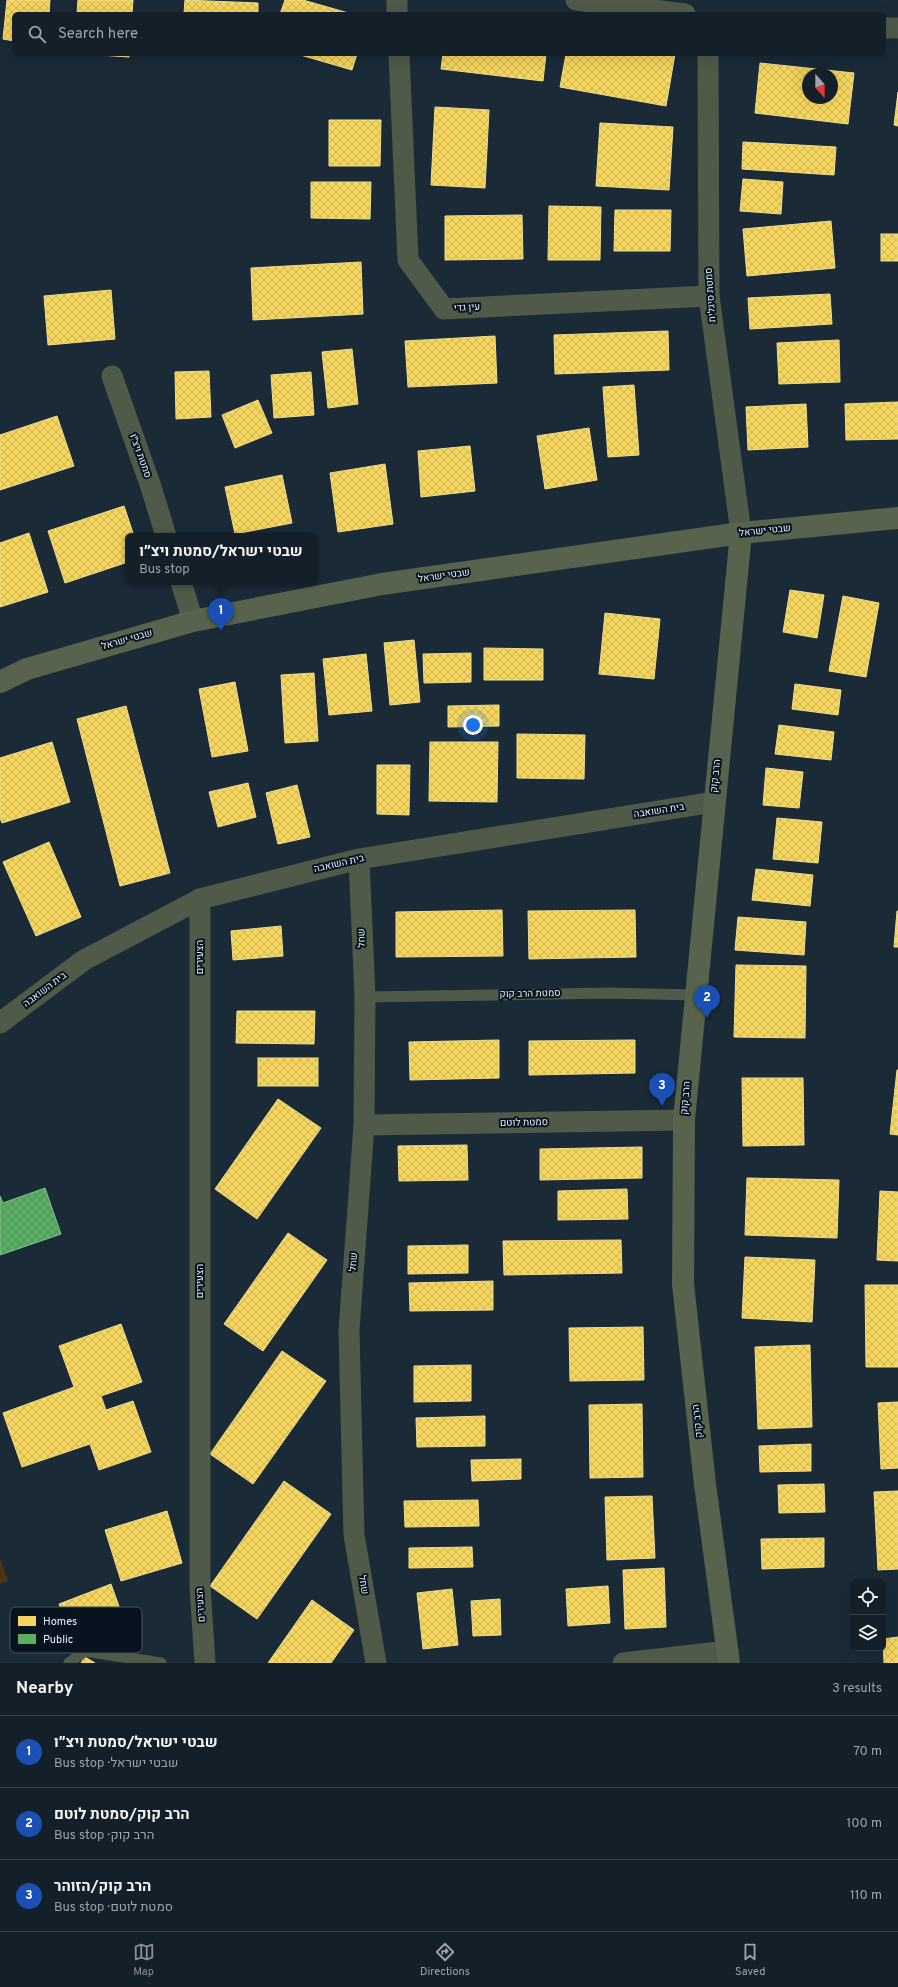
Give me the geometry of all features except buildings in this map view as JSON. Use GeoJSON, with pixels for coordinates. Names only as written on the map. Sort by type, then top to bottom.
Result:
{"type":"FeatureCollection","features":[{"type":"Feature","properties":{"kind":"street"},"geometry":{"type":"LineString","coordinates":[[397,0],[397,12]]}},
{"type":"Feature","properties":{"kind":"street"},"geometry":{"type":"LineString","coordinates":[[576,0],[669,12]]}},
{"type":"Feature","properties":{"kind":"street"},"geometry":{"type":"LineString","coordinates":[[886,28],[898,28]]}},
{"type":"Feature","properties":{"kind":"street","name":"עין גדי"},"geometry":{"type":"LineString","coordinates":[[399,56],[408,260],[444,309],[709,296]]}},
{"type":"Feature","properties":{"kind":"street","name":"סמטת סיגלית"},"geometry":{"type":"LineString","coordinates":[[708,56],[709,296],[741,533]]}},
{"type":"Feature","properties":{"kind":"street","name":"סמטת ויצ\"ו"},"geometry":{"type":"LineString","coordinates":[[112,376],[151,487],[165,533]]}},
{"type":"Feature","properties":{"kind":"street","name":"שבטי ישראל"},"geometry":{"type":"LineString","coordinates":[[0,682],[27,669],[193,621],[382,584],[741,533],[898,518]]}},
{"type":"Feature","properties":{"kind":"street","name":"הרב קוק"},"geometry":{"type":"LineString","coordinates":[[728,1657],[705,1484],[683,1284],[684,1120],[741,533]]}},
{"type":"Feature","properties":{"kind":"street"},"geometry":{"type":"LineString","coordinates":[[182,585],[193,621]]}},
{"type":"Feature","properties":{"kind":"street","name":"בית השואבה"},"geometry":{"type":"LineString","coordinates":[[0,1023],[84,960],[200,899],[359,859],[714,802]]}},
{"type":"Feature","properties":{"kind":"street","name":"שחל"},"geometry":{"type":"LineString","coordinates":[[359,859],[365,997],[364,1125],[349,1330],[354,1535],[376,1663]]}},
{"type":"Feature","properties":{"kind":"street","name":"הצעירים"},"geometry":{"type":"LineString","coordinates":[[200,899],[200,1587],[205,1663]]}},
{"type":"Feature","properties":{"kind":"street","name":"סמטת לוטם"},"geometry":{"type":"LineString","coordinates":[[364,1125],[684,1120]]}},
{"type":"Feature","properties":{"kind":"street"},"geometry":{"type":"LineString","coordinates":[[623,1663],[728,1657]]}},
{"type":"Feature","properties":{"kind":"lane","name":"סמטת הרב קוק"},"geometry":{"type":"LineString","coordinates":[[365,997],[610,993],[695,995]]}},
{"type":"Feature","properties":{"kind":"lane"},"geometry":{"type":"LineString","coordinates":[[69,1663],[82,1653]]}},
{"type":"Feature","properties":{"kind":"lane"},"geometry":{"type":"LineString","coordinates":[[98,1653],[161,1663]]}},
{"type":"Feature","properties":{"kind":"shaded area"},"geometry":{"type":"Polygon","coordinates":[[[0,1558],[8,1581],[0,1584],[0,1558]]]}},
{"type":"Feature","properties":{"kind":"place","name":"שבטי ישראל/סמטת ויצ״ו"},"geometry":{"type":"Point","coordinates":[221,631]}},
{"type":"Feature","properties":{"kind":"place","name":"הרב קוק/סמטת לוטם"},"geometry":{"type":"Point","coordinates":[707,1018]}},
{"type":"Feature","properties":{"kind":"place","name":"הרב קוק/הזוהר"},"geometry":{"type":"Point","coordinates":[662,1106]}}]}
